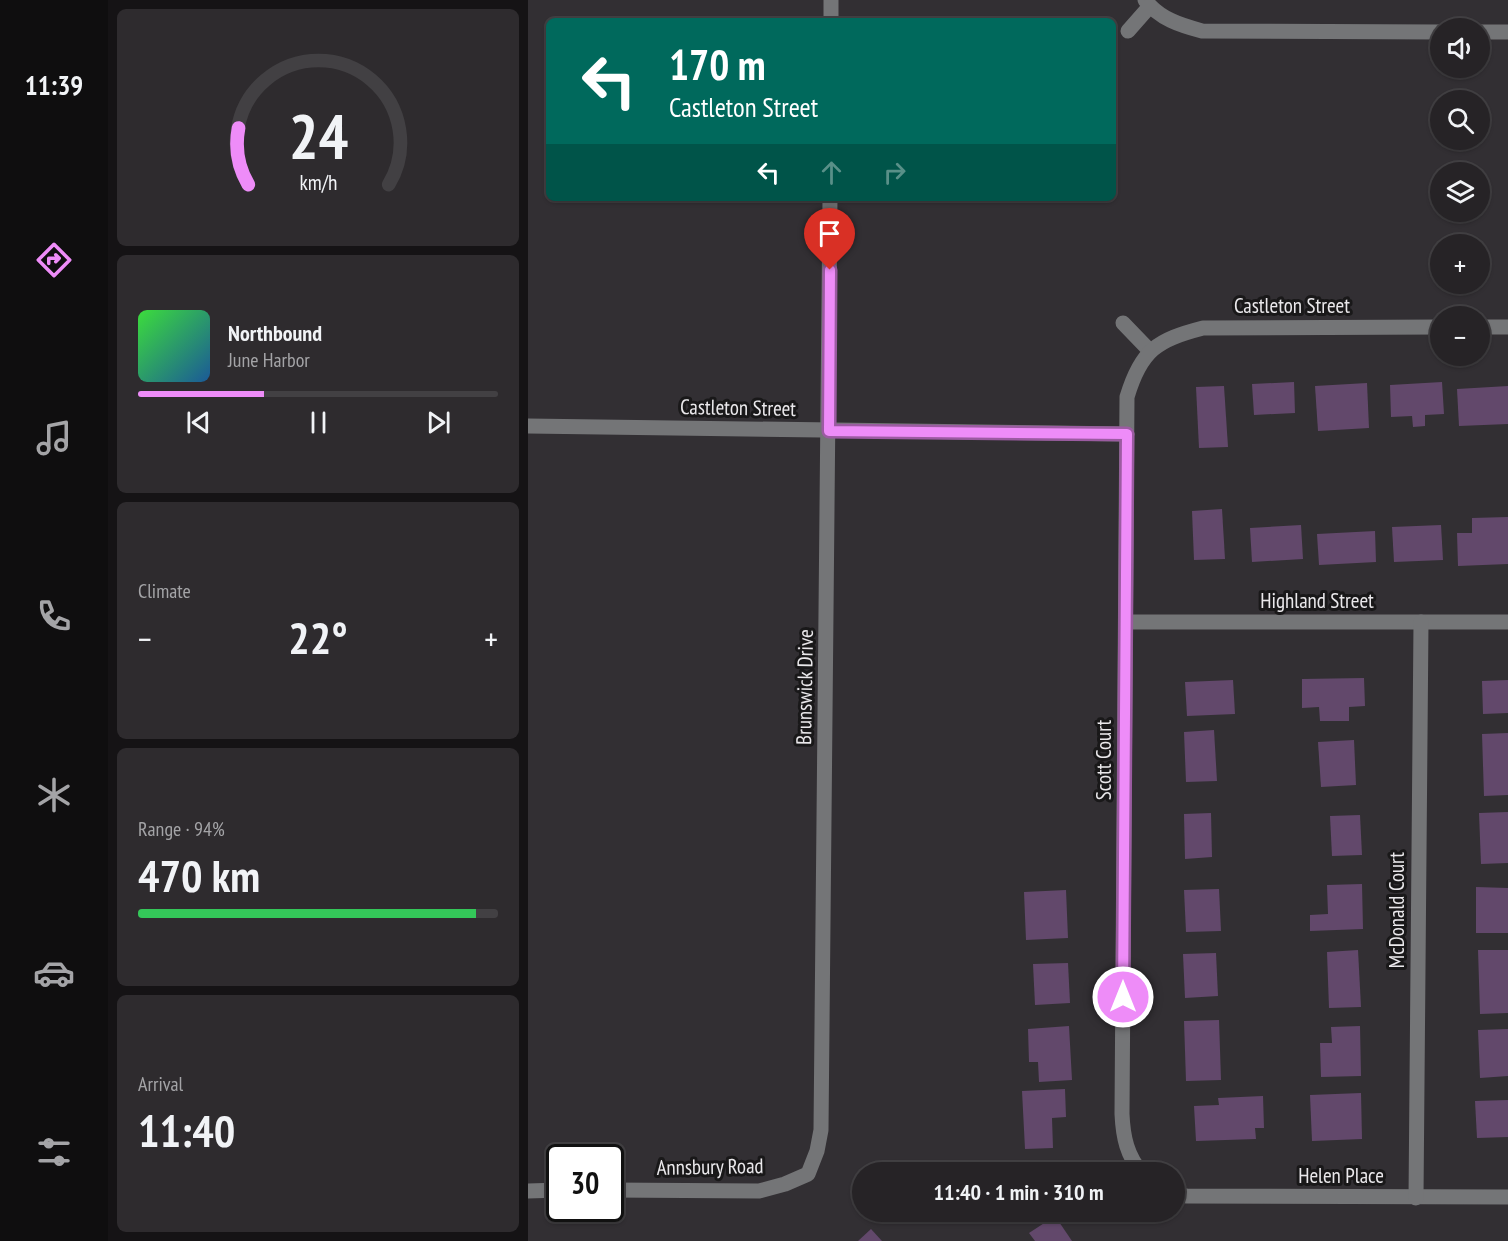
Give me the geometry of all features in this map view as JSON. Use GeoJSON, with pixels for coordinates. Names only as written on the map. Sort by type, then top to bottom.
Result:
{"type":"FeatureCollection","features":[{"type":"Feature","properties":{"kind":"street"},"geometry":{"type":"LineString","coordinates":[[831,0],[831,18]]}},
{"type":"Feature","properties":{"kind":"street"},"geometry":{"type":"LineString","coordinates":[[1128,31],[1147,3],[1173,24],[1202,31],[1430,32]]}},
{"type":"Feature","properties":{"kind":"street"},"geometry":{"type":"LineString","coordinates":[[1490,32],[1508,32]]}},
{"type":"Feature","properties":{"kind":"street","name":"Brunswick Drive"},"geometry":{"type":"LineString","coordinates":[[808,1174],[817,1151],[821,1130],[830,201]]}},
{"type":"Feature","properties":{"kind":"street"},"geometry":{"type":"LineString","coordinates":[[1123,323],[1150,351]]}},
{"type":"Feature","properties":{"kind":"street","name":"Castleton Street"},"geometry":{"type":"LineString","coordinates":[[1150,351],[1175,335],[1203,328],[1430,327]]}},
{"type":"Feature","properties":{"kind":"street"},"geometry":{"type":"LineString","coordinates":[[1490,327],[1508,327]]}},
{"type":"Feature","properties":{"kind":"street","name":"Scott Court"},"geometry":{"type":"LineString","coordinates":[[1134,1162],[1123,1135],[1122,1114],[1127,397],[1134,372],[1150,351]]}},
{"type":"Feature","properties":{"kind":"street","name":"Castleton Street"},"geometry":{"type":"LineString","coordinates":[[528,426],[1127,434]]}},
{"type":"Feature","properties":{"kind":"street","name":"Highland Street"},"geometry":{"type":"LineString","coordinates":[[1125,622],[1508,622]]}},
{"type":"Feature","properties":{"kind":"street","name":"McDonald Court"},"geometry":{"type":"LineString","coordinates":[[1416,1198],[1420,622]]}},
{"type":"Feature","properties":{"kind":"street","name":"Annsbury Road"},"geometry":{"type":"LineString","coordinates":[[624,1190],[759,1191],[785,1184],[808,1174]]}},
{"type":"Feature","properties":{"kind":"street"},"geometry":{"type":"LineString","coordinates":[[528,1191],[546,1190]]}},
{"type":"Feature","properties":{"kind":"street","name":"Helen Place"},"geometry":{"type":"LineString","coordinates":[[1185,1195],[1508,1197]]}},
{"type":"Feature","properties":{"kind":"building"},"geometry":{"type":"Polygon","coordinates":[[[1294,382],[1295,413],[1254,415],[1252,384],[1294,382]]]}},
{"type":"Feature","properties":{"kind":"building"},"geometry":{"type":"Polygon","coordinates":[[[1442,382],[1444,414],[1425,415],[1425,426],[1413,427],[1412,416],[1391,417],[1390,385],[1442,382]]]}},
{"type":"Feature","properties":{"kind":"building"},"geometry":{"type":"Polygon","coordinates":[[[1367,383],[1369,428],[1318,431],[1315,386],[1367,383]]]}},
{"type":"Feature","properties":{"kind":"building"},"geometry":{"type":"Polygon","coordinates":[[[1224,386],[1228,447],[1199,448],[1196,387],[1224,386]]]}},
{"type":"Feature","properties":{"kind":"building"},"geometry":{"type":"Polygon","coordinates":[[[1508,386],[1508,424],[1459,426],[1457,389],[1508,386]]]}},
{"type":"Feature","properties":{"kind":"building"},"geometry":{"type":"Polygon","coordinates":[[[1222,509],[1225,559],[1194,560],[1192,511],[1222,509]]]}},
{"type":"Feature","properties":{"kind":"building"},"geometry":{"type":"Polygon","coordinates":[[[1508,517],[1508,564],[1458,566],[1457,533],[1472,533],[1472,518],[1508,517]]]}},
{"type":"Feature","properties":{"kind":"building"},"geometry":{"type":"Polygon","coordinates":[[[1301,525],[1303,559],[1252,562],[1250,528],[1301,525]]]}},
{"type":"Feature","properties":{"kind":"building"},"geometry":{"type":"Polygon","coordinates":[[[1441,525],[1443,560],[1394,562],[1392,527],[1441,525]]]}},
{"type":"Feature","properties":{"kind":"building"},"geometry":{"type":"Polygon","coordinates":[[[1375,531],[1376,562],[1319,565],[1317,534],[1375,531]]]}},
{"type":"Feature","properties":{"kind":"building"},"geometry":{"type":"Polygon","coordinates":[[[1364,678],[1365,706],[1349,707],[1349,721],[1320,721],[1319,707],[1302,708],[1302,679],[1364,678]]]}},
{"type":"Feature","properties":{"kind":"building"},"geometry":{"type":"Polygon","coordinates":[[[1233,680],[1235,714],[1187,716],[1185,682],[1233,680]]]}},
{"type":"Feature","properties":{"kind":"building"},"geometry":{"type":"Polygon","coordinates":[[[1508,680],[1508,713],[1483,714],[1482,681],[1508,680]]]}},
{"type":"Feature","properties":{"kind":"building"},"geometry":{"type":"Polygon","coordinates":[[[1214,730],[1217,781],[1186,782],[1184,732],[1214,730]]]}},
{"type":"Feature","properties":{"kind":"building"},"geometry":{"type":"Polygon","coordinates":[[[1508,733],[1508,795],[1484,796],[1482,734],[1508,733]]]}},
{"type":"Feature","properties":{"kind":"building"},"geometry":{"type":"Polygon","coordinates":[[[1354,740],[1356,785],[1321,787],[1318,742],[1354,740]]]}},
{"type":"Feature","properties":{"kind":"building"},"geometry":{"type":"Polygon","coordinates":[[[1508,812],[1508,863],[1481,864],[1479,813],[1508,812]]]}},
{"type":"Feature","properties":{"kind":"building"},"geometry":{"type":"Polygon","coordinates":[[[1211,813],[1212,857],[1185,859],[1184,814],[1211,813]]]}},
{"type":"Feature","properties":{"kind":"building"},"geometry":{"type":"Polygon","coordinates":[[[1360,815],[1362,855],[1332,856],[1330,816],[1360,815]]]}},
{"type":"Feature","properties":{"kind":"building"},"geometry":{"type":"Polygon","coordinates":[[[1362,884],[1363,929],[1310,931],[1310,915],[1328,914],[1327,885],[1362,884]]]}},
{"type":"Feature","properties":{"kind":"building"},"geometry":{"type":"Polygon","coordinates":[[[1476,887],[1508,888],[1508,933],[1476,933],[1476,887]]]}},
{"type":"Feature","properties":{"kind":"building"},"geometry":{"type":"Polygon","coordinates":[[[1219,889],[1221,931],[1186,932],[1184,890],[1219,889]]]}},
{"type":"Feature","properties":{"kind":"building"},"geometry":{"type":"Polygon","coordinates":[[[1066,890],[1068,938],[1026,940],[1024,892],[1066,890]]]}},
{"type":"Feature","properties":{"kind":"building"},"geometry":{"type":"Polygon","coordinates":[[[1358,950],[1361,1007],[1329,1008],[1327,952],[1358,950]]]}},
{"type":"Feature","properties":{"kind":"building"},"geometry":{"type":"Polygon","coordinates":[[[1478,950],[1508,950],[1508,1013],[1480,1014],[1478,950]]]}},
{"type":"Feature","properties":{"kind":"building"},"geometry":{"type":"Polygon","coordinates":[[[1216,953],[1218,996],[1185,998],[1183,954],[1216,953]]]}},
{"type":"Feature","properties":{"kind":"building"},"geometry":{"type":"Polygon","coordinates":[[[1068,963],[1070,1003],[1035,1005],[1033,964],[1068,963]]]}},
{"type":"Feature","properties":{"kind":"building"},"geometry":{"type":"Polygon","coordinates":[[[1219,1020],[1221,1080],[1186,1081],[1184,1021],[1219,1020]]]}},
{"type":"Feature","properties":{"kind":"building"},"geometry":{"type":"Polygon","coordinates":[[[1069,1026],[1072,1080],[1039,1082],[1038,1062],[1029,1062],[1028,1029],[1069,1026]]]}},
{"type":"Feature","properties":{"kind":"building"},"geometry":{"type":"Polygon","coordinates":[[[1360,1026],[1361,1076],[1321,1077],[1320,1043],[1332,1043],[1331,1027],[1360,1026]]]}},
{"type":"Feature","properties":{"kind":"building"},"geometry":{"type":"Polygon","coordinates":[[[1508,1029],[1508,1076],[1480,1078],[1478,1030],[1508,1029]]]}},
{"type":"Feature","properties":{"kind":"building"},"geometry":{"type":"Polygon","coordinates":[[[1065,1089],[1066,1117],[1052,1118],[1053,1148],[1025,1149],[1022,1091],[1065,1089]]]}},
{"type":"Feature","properties":{"kind":"building"},"geometry":{"type":"Polygon","coordinates":[[[1361,1093],[1362,1139],[1312,1141],[1310,1095],[1361,1093]]]}},
{"type":"Feature","properties":{"kind":"building"},"geometry":{"type":"Polygon","coordinates":[[[1263,1096],[1264,1128],[1255,1128],[1256,1139],[1196,1141],[1194,1106],[1219,1105],[1218,1098],[1263,1096]]]}},
{"type":"Feature","properties":{"kind":"building"},"geometry":{"type":"Polygon","coordinates":[[[1508,1100],[1508,1137],[1477,1138],[1475,1101],[1508,1100]]]}},
{"type":"Feature","properties":{"kind":"building"},"geometry":{"type":"Polygon","coordinates":[[[1046,1222],[1059,1222],[1072,1241],[1035,1241],[1029,1233],[1046,1222]]]}},
{"type":"Feature","properties":{"kind":"building"},"geometry":{"type":"Polygon","coordinates":[[[871,1229],[882,1241],[858,1241],[871,1229]]]}},
{"type":"Feature","properties":{"kind":"route"},"geometry":{"type":"LineString","coordinates":[[830,270],[829,431],[1127,434],[1123,997]]}}]}
